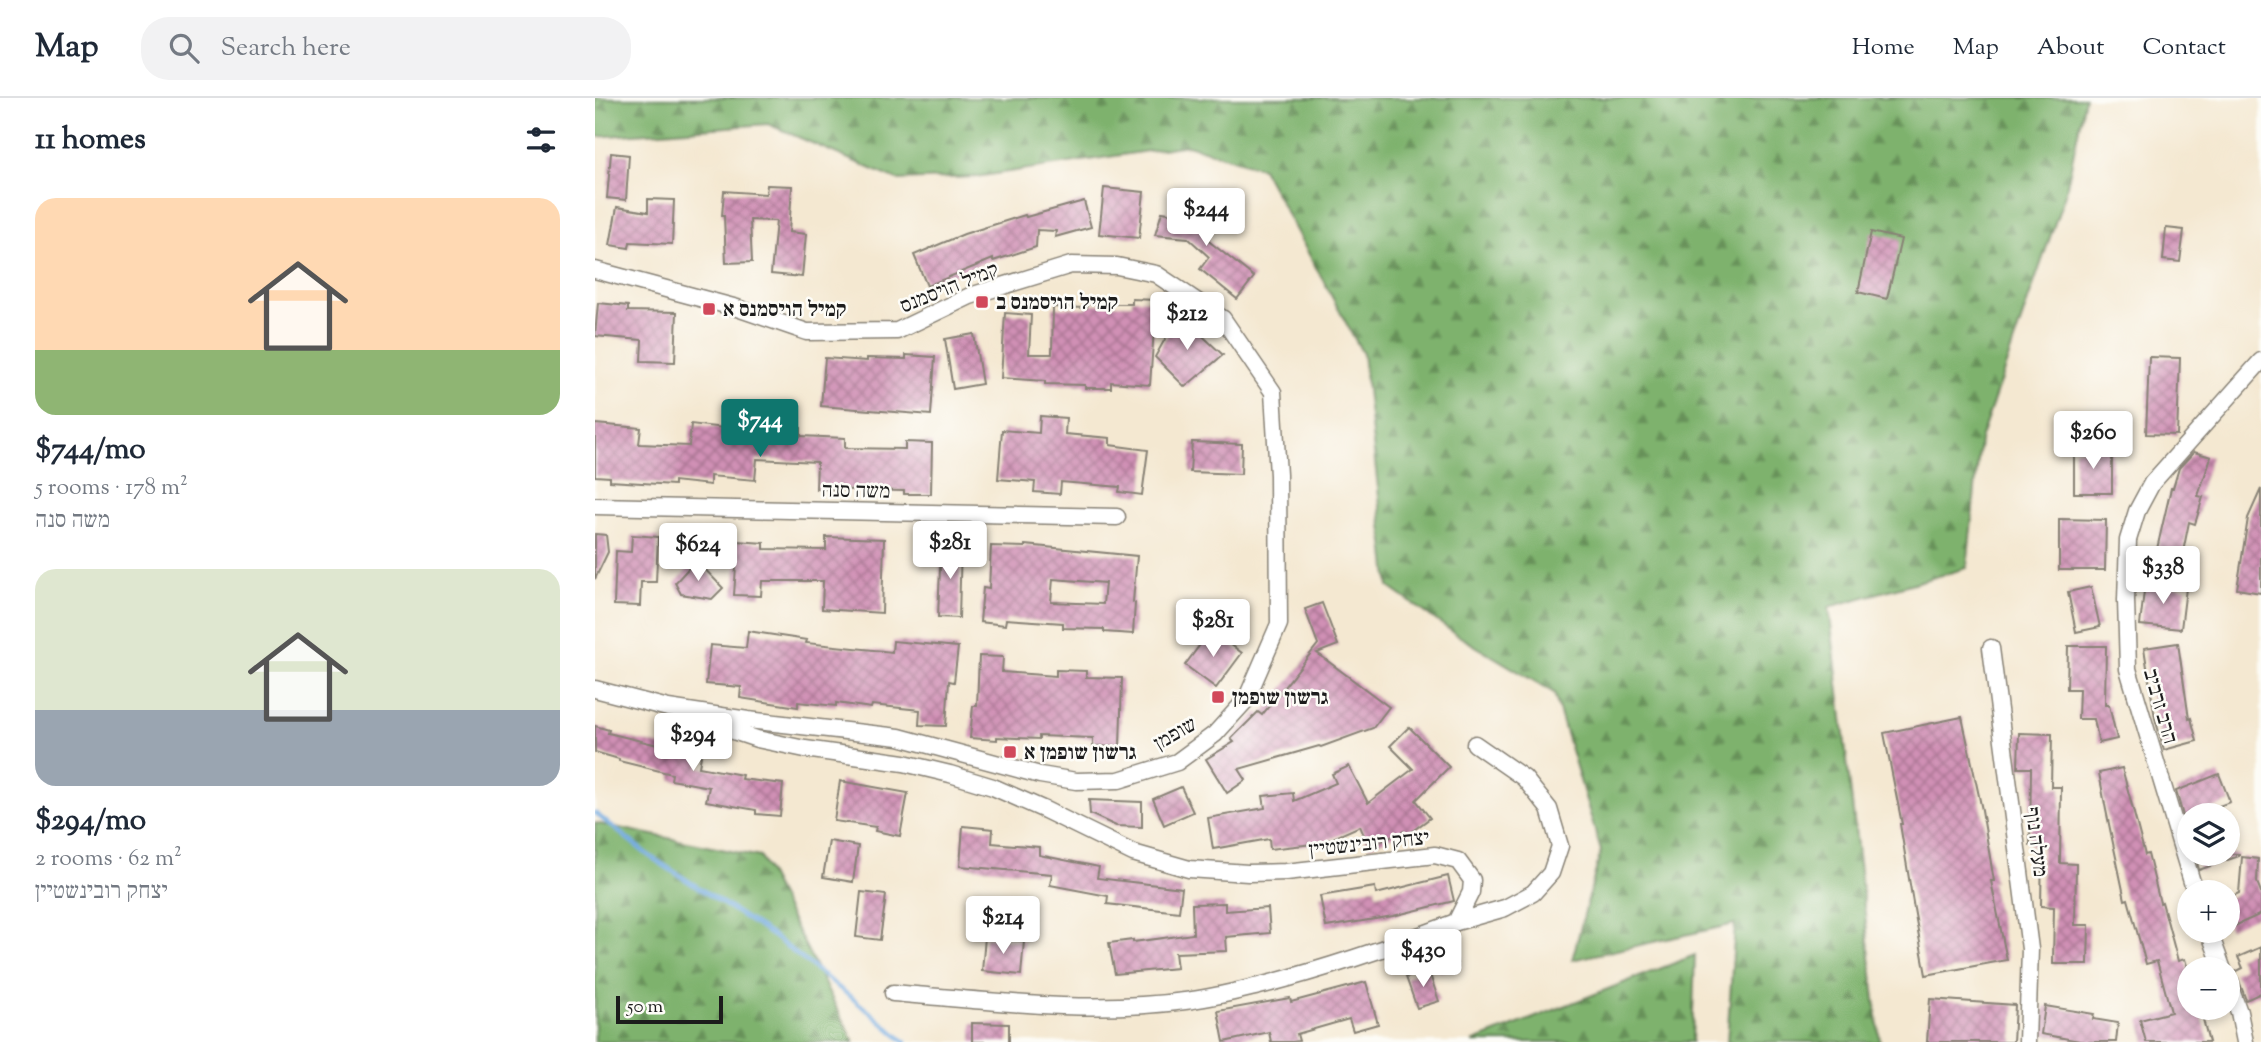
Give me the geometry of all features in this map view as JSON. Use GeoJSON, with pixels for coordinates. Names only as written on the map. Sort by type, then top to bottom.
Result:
{"type":"FeatureCollection","features":[{"type":"Feature","properties":{"kind":"street","name":"קמיל הויסמנס"},"geometry":{"type":"LineString","coordinates":[[595,270],[737,308],[807,332],[898,331],[970,296],[1071,265],[1117,266],[1156,274]]}},
{"type":"Feature","properties":{"kind":"street","name":"שופמן"},"geometry":{"type":"LineString","coordinates":[[595,689],[668,708],[899,737],[1040,775],[1076,781],[1119,780],[1177,762],[1215,734],[1246,700],[1279,624],[1278,475],[1273,392],[1223,319],[1156,274]]}},
{"type":"Feature","properties":{"kind":"street","name":"הרב זרביב"},"geometry":{"type":"LineString","coordinates":[[2191,880],[2127,669],[2128,540],[2137,511],[2152,483],[2261,361]]}},
{"type":"Feature","properties":{"kind":"street","name":"משה סנה"},"geometry":{"type":"LineString","coordinates":[[595,506],[1117,517]]}},
{"type":"Feature","properties":{"kind":"street","name":"מעלה נוף"},"geometry":{"type":"LineString","coordinates":[[1991,648],[2030,949],[2027,1042]]}},
{"type":"Feature","properties":{"kind":"street","name":"יצחק רובינשטיין"},"geometry":{"type":"LineString","coordinates":[[668,708],[757,739],[805,749],[904,763],[993,787],[1133,853],[1189,869],[1248,873],[1286,872],[1435,855],[1458,862],[1472,880],[1471,892],[1456,922]]}},
{"type":"Feature","properties":{"kind":"street"},"geometry":{"type":"LineString","coordinates":[[748,720],[757,739]]}},
{"type":"Feature","properties":{"kind":"street"},"geometry":{"type":"LineString","coordinates":[[893,993],[1067,1007],[1186,1001],[1300,975],[1505,908],[1534,893],[1551,873],[1560,846],[1549,809],[1524,778],[1475,744]]}},
{"type":"Feature","properties":{"kind":"street"},"geometry":{"type":"LineString","coordinates":[[2240,1017],[2245,1042]]}},
{"type":"Feature","properties":{"kind":"green space"},"geometry":{"type":"Polygon","coordinates":[[[595,98],[2085,98],[2066,191],[1980,440],[1967,568],[1829,607],[1880,1042],[1727,1042],[1735,924],[1572,960],[1601,851],[1554,693],[1457,635],[1389,587],[1363,354],[1262,168],[1188,145],[975,177],[897,180],[768,124],[595,137],[595,98]]]}},
{"type":"Feature","properties":{"kind":"green space"},"geometry":{"type":"Polygon","coordinates":[[[595,823],[760,857],[854,1042],[595,1042],[595,823]]]}},
{"type":"Feature","properties":{"kind":"green space"},"geometry":{"type":"Polygon","coordinates":[[[1695,955],[1692,1042],[1472,1042],[1695,955]]]}},
{"type":"Feature","properties":{"kind":"building"},"geometry":{"type":"Polygon","coordinates":[[[611,153],[629,155],[626,200],[607,198],[611,153]]]}},
{"type":"Feature","properties":{"kind":"building"},"geometry":{"type":"Polygon","coordinates":[[[767,185],[792,186],[789,232],[806,234],[802,277],[771,274],[776,221],[750,220],[752,262],[726,263],[722,216],[724,191],[766,194],[767,185]]]}},
{"type":"Feature","properties":{"kind":"building"},"geometry":{"type":"Polygon","coordinates":[[[1104,188],[1144,192],[1139,238],[1099,234],[1104,188]]]}},
{"type":"Feature","properties":{"kind":"building"},"geometry":{"type":"Polygon","coordinates":[[[648,199],[674,200],[672,244],[630,242],[629,248],[610,245],[617,207],[648,212],[648,199]]]}},
{"type":"Feature","properties":{"kind":"building"},"geometry":{"type":"Polygon","coordinates":[[[1084,201],[1091,227],[1055,237],[1056,231],[1037,230],[1036,247],[993,259],[927,286],[914,255],[964,234],[1025,215],[1026,217],[1084,201]]]}},
{"type":"Feature","properties":{"kind":"building"},"geometry":{"type":"Polygon","coordinates":[[[1190,204],[1215,220],[1206,239],[1254,277],[1237,299],[1200,269],[1209,257],[1188,238],[1155,235],[1162,212],[1180,215],[1190,204]]]}},
{"type":"Feature","properties":{"kind":"building"},"geometry":{"type":"Polygon","coordinates":[[[2166,228],[2184,230],[2180,262],[2163,260],[2166,228]]]}},
{"type":"Feature","properties":{"kind":"building"},"geometry":{"type":"Polygon","coordinates":[[[1871,232],[1901,239],[1887,299],[1858,292],[1871,232]]]}},
{"type":"Feature","properties":{"kind":"building"},"geometry":{"type":"Polygon","coordinates":[[[1132,299],[1156,300],[1150,385],[1111,382],[1111,388],[1085,388],[1085,385],[1045,384],[1045,381],[1001,378],[1005,313],[1031,315],[1029,354],[1052,354],[1053,307],[1087,308],[1087,304],[1132,304],[1132,299]]]}},
{"type":"Feature","properties":{"kind":"building"},"geometry":{"type":"Polygon","coordinates":[[[598,303],[628,306],[628,311],[677,312],[675,362],[641,361],[642,340],[595,336],[598,303]]]}},
{"type":"Feature","properties":{"kind":"building"},"geometry":{"type":"Polygon","coordinates":[[[1179,314],[1223,355],[1185,387],[1155,357],[1179,314]]]}},
{"type":"Feature","properties":{"kind":"building"},"geometry":{"type":"Polygon","coordinates":[[[974,334],[982,384],[953,389],[945,339],[974,334]]]}},
{"type":"Feature","properties":{"kind":"building"},"geometry":{"type":"Polygon","coordinates":[[[906,355],[935,357],[931,415],[821,406],[825,358],[867,361],[867,358],[906,359],[906,355]]]}},
{"type":"Feature","properties":{"kind":"building"},"geometry":{"type":"Polygon","coordinates":[[[2149,357],[2180,358],[2177,435],[2146,434],[2149,357]]]}},
{"type":"Feature","properties":{"kind":"building"},"geometry":{"type":"Polygon","coordinates":[[[1040,416],[1066,418],[1065,434],[1110,438],[1110,445],[1148,450],[1142,495],[1119,492],[1120,487],[1061,482],[1060,494],[1034,492],[1035,482],[998,479],[1002,430],[1039,433],[1040,416]]]}},
{"type":"Feature","properties":{"kind":"building"},"geometry":{"type":"Polygon","coordinates":[[[595,424],[641,428],[639,444],[689,446],[691,424],[773,434],[774,427],[801,428],[801,436],[845,438],[845,448],[905,449],[905,442],[932,443],[931,494],[816,489],[817,462],[757,459],[755,480],[710,476],[710,485],[674,481],[674,485],[610,481],[610,477],[595,476],[595,424]]]}},
{"type":"Feature","properties":{"kind":"building"},"geometry":{"type":"Polygon","coordinates":[[[1192,442],[1242,444],[1241,474],[1190,472],[1192,442]]]}},
{"type":"Feature","properties":{"kind":"building"},"geometry":{"type":"Polygon","coordinates":[[[2074,449],[2112,449],[2112,493],[2074,493],[2074,449]]]}},
{"type":"Feature","properties":{"kind":"building"},"geometry":{"type":"Polygon","coordinates":[[[2194,452],[2211,457],[2198,496],[2203,497],[2195,524],[2189,522],[2180,567],[2154,562],[2171,488],[2179,468],[2194,452]]]}},
{"type":"Feature","properties":{"kind":"building"},"geometry":{"type":"Polygon","coordinates":[[[2261,489],[2261,593],[2237,589],[2248,518],[2261,489]]]}},
{"type":"Feature","properties":{"kind":"building"},"geometry":{"type":"Polygon","coordinates":[[[2059,519],[2106,520],[2105,570],[2059,570],[2059,519]]]}},
{"type":"Feature","properties":{"kind":"building"},"geometry":{"type":"Polygon","coordinates":[[[595,534],[606,535],[608,552],[595,579],[595,534]]]}},
{"type":"Feature","properties":{"kind":"building"},"geometry":{"type":"Polygon","coordinates":[[[632,535],[658,537],[656,582],[641,582],[640,606],[614,605],[616,551],[631,552],[632,535]]]}},
{"type":"Feature","properties":{"kind":"building"},"geometry":{"type":"Polygon","coordinates":[[[680,537],[764,543],[764,549],[826,550],[826,537],[884,539],[882,613],[822,609],[823,581],[762,581],[761,596],[734,595],[737,553],[679,548],[680,537]]]}},
{"type":"Feature","properties":{"kind":"building"},"geometry":{"type":"Polygon","coordinates":[[[941,544],[961,544],[959,618],[938,617],[941,544]]]}},
{"type":"Feature","properties":{"kind":"building"},"geometry":{"type":"Polygon","coordinates":[[[991,546],[1137,556],[1133,634],[1104,632],[1104,629],[1063,628],[1063,623],[1006,619],[1005,625],[980,622],[983,588],[989,589],[991,546]],[[1053,579],[1051,602],[1103,604],[1105,583],[1053,579]]]}},
{"type":"Feature","properties":{"kind":"building"},"geometry":{"type":"Polygon","coordinates":[[[696,560],[723,588],[712,599],[681,594],[675,583],[696,560]]]}},
{"type":"Feature","properties":{"kind":"building"},"geometry":{"type":"Polygon","coordinates":[[[2145,583],[2186,588],[2181,629],[2140,625],[2145,583]]]}},
{"type":"Feature","properties":{"kind":"building"},"geometry":{"type":"Polygon","coordinates":[[[2091,587],[2100,627],[2076,632],[2068,592],[2091,587]]]}},
{"type":"Feature","properties":{"kind":"building"},"geometry":{"type":"Polygon","coordinates":[[[1322,603],[1338,645],[1317,653],[1389,707],[1373,728],[1321,747],[1239,769],[1246,780],[1227,793],[1206,759],[1234,742],[1231,739],[1258,712],[1262,715],[1318,644],[1305,609],[1322,603]]]}},
{"type":"Feature","properties":{"kind":"building"},"geometry":{"type":"Polygon","coordinates":[[[1211,630],[1242,653],[1216,688],[1185,665],[1211,630]]]}},
{"type":"Feature","properties":{"kind":"building"},"geometry":{"type":"Polygon","coordinates":[[[748,631],[807,640],[806,643],[892,652],[893,641],[958,647],[954,682],[949,681],[946,726],[919,725],[920,710],[798,702],[798,707],[740,698],[741,687],[706,684],[710,645],[746,648],[748,631]]]}},
{"type":"Feature","properties":{"kind":"building"},"geometry":{"type":"Polygon","coordinates":[[[2178,643],[2189,719],[2191,718],[2197,741],[2164,750],[2155,718],[2144,648],[2178,643]]]}},
{"type":"Feature","properties":{"kind":"building"},"geometry":{"type":"Polygon","coordinates":[[[2068,646],[2106,646],[2105,705],[2109,705],[2117,739],[2099,743],[2094,719],[2078,719],[2079,689],[2067,689],[2068,646]]]}},
{"type":"Feature","properties":{"kind":"building"},"geometry":{"type":"Polygon","coordinates":[[[979,656],[1003,657],[1002,672],[1056,676],[1056,670],[1086,671],[1086,677],[1122,678],[1120,747],[1093,746],[1093,738],[970,738],[973,706],[977,706],[979,656]]]}},
{"type":"Feature","properties":{"kind":"building"},"geometry":{"type":"Polygon","coordinates":[[[1962,717],[1982,810],[1994,881],[1991,881],[2007,960],[1926,975],[1902,824],[1884,733],[1962,717]]]}},
{"type":"Feature","properties":{"kind":"building"},"geometry":{"type":"Polygon","coordinates":[[[595,726],[609,730],[608,733],[701,756],[699,767],[742,775],[741,779],[783,784],[780,816],[756,814],[756,810],[706,801],[709,787],[671,780],[672,774],[595,752],[595,726]]]}},
{"type":"Feature","properties":{"kind":"building"},"geometry":{"type":"Polygon","coordinates":[[[1409,727],[1449,767],[1416,800],[1430,818],[1407,835],[1404,831],[1369,847],[1360,826],[1322,843],[1270,849],[1269,839],[1213,849],[1208,818],[1265,808],[1263,796],[1293,793],[1294,801],[1336,783],[1332,774],[1349,766],[1368,803],[1413,769],[1390,746],[1409,727]]]}},
{"type":"Feature","properties":{"kind":"building"},"geometry":{"type":"Polygon","coordinates":[[[2019,733],[2052,734],[2051,787],[2061,787],[2060,863],[2076,864],[2075,925],[2089,925],[2088,964],[2053,964],[2054,907],[2041,906],[2042,845],[2030,845],[2031,768],[2018,768],[2019,733]]]}},
{"type":"Feature","properties":{"kind":"building"},"geometry":{"type":"Polygon","coordinates":[[[2122,768],[2145,855],[2148,854],[2177,957],[2177,1020],[2203,1020],[2209,1042],[2146,1042],[2140,1020],[2171,1012],[2157,961],[2146,964],[2128,899],[2125,900],[2099,773],[2122,768]]]}},
{"type":"Feature","properties":{"kind":"building"},"geometry":{"type":"Polygon","coordinates":[[[2219,774],[2230,802],[2179,803],[2176,791],[2219,774]]]}},
{"type":"Feature","properties":{"kind":"building"},"geometry":{"type":"Polygon","coordinates":[[[840,781],[908,793],[900,836],[875,831],[876,827],[834,821],[840,781]]]}},
{"type":"Feature","properties":{"kind":"building"},"geometry":{"type":"Polygon","coordinates":[[[1181,787],[1193,812],[1164,825],[1153,799],[1181,787]]]}},
{"type":"Feature","properties":{"kind":"building"},"geometry":{"type":"Polygon","coordinates":[[[1089,800],[1142,802],[1142,827],[1116,826],[1090,814],[1089,800]]]}},
{"type":"Feature","properties":{"kind":"building"},"geometry":{"type":"Polygon","coordinates":[[[963,826],[993,829],[992,843],[1039,847],[1039,855],[1099,867],[1097,878],[1182,888],[1179,912],[1107,904],[1108,896],[1050,885],[1052,874],[960,866],[963,826]]]}},
{"type":"Feature","properties":{"kind":"building"},"geometry":{"type":"Polygon","coordinates":[[[829,841],[858,846],[853,882],[823,877],[829,841]]]}},
{"type":"Feature","properties":{"kind":"building"},"geometry":{"type":"Polygon","coordinates":[[[2242,857],[2258,859],[2257,882],[2261,892],[2261,914],[2240,924],[2242,857]]]}},
{"type":"Feature","properties":{"kind":"building"},"geometry":{"type":"Polygon","coordinates":[[[1448,876],[1454,901],[1393,916],[1326,927],[1320,896],[1375,887],[1376,894],[1448,876]]]}},
{"type":"Feature","properties":{"kind":"building"},"geometry":{"type":"Polygon","coordinates":[[[861,892],[886,895],[880,940],[856,937],[861,892]]]}},
{"type":"Feature","properties":{"kind":"building"},"geometry":{"type":"Polygon","coordinates":[[[1225,903],[1225,911],[1268,908],[1270,933],[1226,937],[1227,951],[1175,953],[1177,968],[1115,974],[1109,943],[1193,934],[1192,904],[1225,903]]]}},
{"type":"Feature","properties":{"kind":"building"},"geometry":{"type":"Polygon","coordinates":[[[985,937],[1024,941],[1021,975],[982,971],[985,937]]]}},
{"type":"Feature","properties":{"kind":"building"},"geometry":{"type":"Polygon","coordinates":[[[1453,946],[1458,967],[1439,972],[1433,952],[1453,946]]]}},
{"type":"Feature","properties":{"kind":"building"},"geometry":{"type":"Polygon","coordinates":[[[2261,947],[2261,993],[2246,1000],[2240,984],[2240,970],[2243,968],[2238,957],[2261,947]]]}},
{"type":"Feature","properties":{"kind":"building"},"geometry":{"type":"Polygon","coordinates":[[[1428,969],[1439,1001],[1417,1008],[1406,977],[1428,969]]]}},
{"type":"Feature","properties":{"kind":"building"},"geometry":{"type":"Polygon","coordinates":[[[1366,982],[1378,1024],[1353,1031],[1349,1019],[1297,1034],[1299,1041],[1271,1042],[1269,1032],[1224,1042],[1218,1011],[1290,998],[1291,1002],[1366,982]]]}},
{"type":"Feature","properties":{"kind":"building"},"geometry":{"type":"Polygon","coordinates":[[[1930,999],[2015,1005],[2013,1042],[1927,1042],[1930,999]]]}},
{"type":"Feature","properties":{"kind":"building"},"geometry":{"type":"Polygon","coordinates":[[[2045,1006],[2094,1014],[2093,1019],[2118,1023],[2116,1042],[2085,1042],[2041,1034],[2045,1006]]]}},
{"type":"Feature","properties":{"kind":"building"},"geometry":{"type":"Polygon","coordinates":[[[972,1023],[1009,1024],[1009,1042],[972,1042],[972,1023]]]}},
{"type":"Feature","properties":{"kind":"waterway"},"geometry":{"type":"LineString","coordinates":[[595,813],[648,855],[773,936],[905,1042]]}},
{"type":"Feature","properties":{"kind":"place","name":"קמיל הויסמנס ב"},"geometry":{"type":"Point","coordinates":[982,302]}},
{"type":"Feature","properties":{"kind":"place","name":"קמיל הויסמנס א"},"geometry":{"type":"Point","coordinates":[709,309]}},
{"type":"Feature","properties":{"kind":"place","name":"גרשון שופמן"},"geometry":{"type":"Point","coordinates":[1218,697]}},
{"type":"Feature","properties":{"kind":"place","name":"גרשון שופמן א"},"geometry":{"type":"Point","coordinates":[1010,752]}}]}
